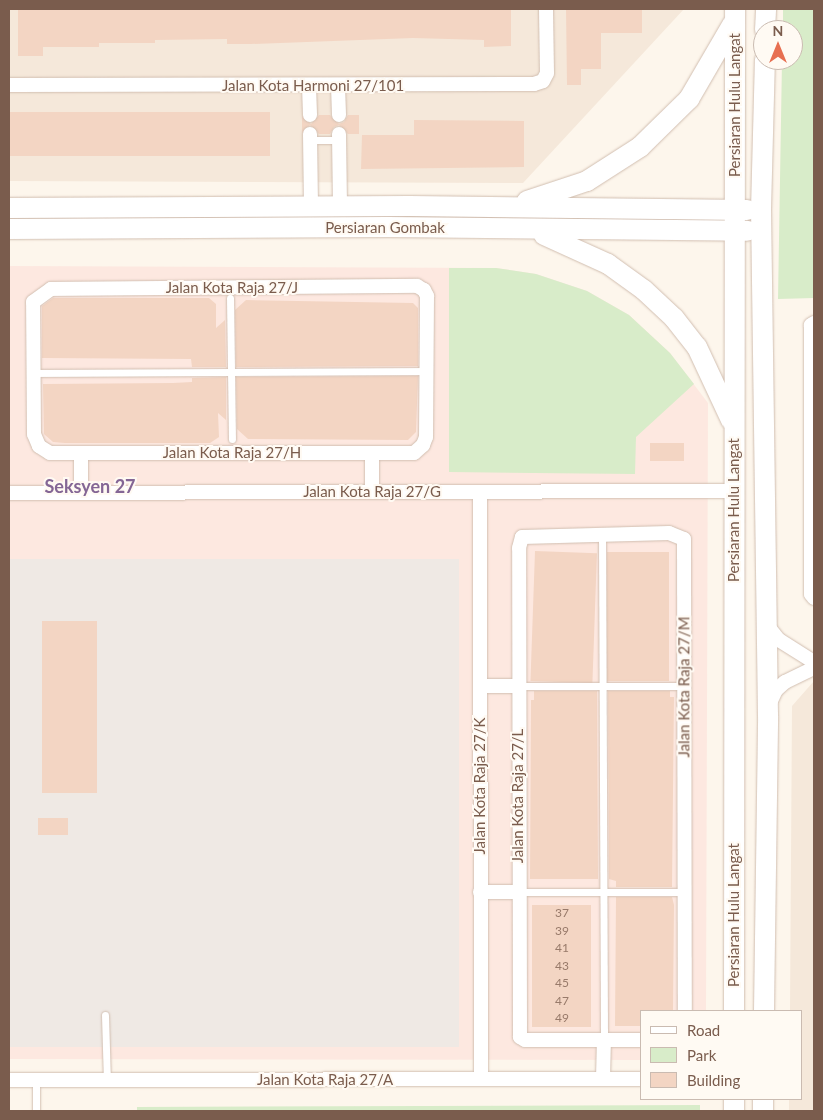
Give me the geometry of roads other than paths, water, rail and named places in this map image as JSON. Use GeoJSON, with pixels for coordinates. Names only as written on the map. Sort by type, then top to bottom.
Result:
{"type":"FeatureCollection","features":[{"type":"Feature","properties":{"kind":"main road"},"geometry":{"type":"LineString","coordinates":[[498,207],[548,196],[587,181],[640,147],[689,99],[735,14]]}},
{"type":"Feature","properties":{"kind":"main road","name":"Persiaran Hulu Langat"},"geometry":{"type":"LineString","coordinates":[[734,1010],[735,14]]}},
{"type":"Feature","properties":{"kind":"main road","name":"Persiaran Hulu Langat"},"geometry":{"type":"LineString","coordinates":[[764,1010],[768,716],[761,210],[765,70]]}},
{"type":"Feature","properties":{"kind":"main road","name":"Persiaran Gombak"},"geometry":{"type":"LineString","coordinates":[[9,208],[498,207],[761,210]]}},
{"type":"Feature","properties":{"kind":"main road","name":"Persiaran Gombak"},"geometry":{"type":"LineString","coordinates":[[9,229],[388,228],[762,230]]}},
{"type":"Feature","properties":{"kind":"main road"},"geometry":{"type":"LineString","coordinates":[[533,230],[608,264],[644,290],[674,318],[697,347],[713,376],[734,429]]}},
{"type":"Feature","properties":{"kind":"street","name":"Jalan Kota Harmoni 27/101"},"geometry":{"type":"LineString","coordinates":[[9,85],[338,86],[544,81],[547,73],[546,9]]}},
{"type":"Feature","properties":{"kind":"street"},"geometry":{"type":"LineString","coordinates":[[310,86],[310,115]]}},
{"type":"Feature","properties":{"kind":"street"},"geometry":{"type":"LineString","coordinates":[[338,86],[339,115]]}},
{"type":"Feature","properties":{"kind":"street"},"geometry":{"type":"LineString","coordinates":[[310,137],[311,207]]}},
{"type":"Feature","properties":{"kind":"street"},"geometry":{"type":"LineString","coordinates":[[339,137],[340,207]]}},
{"type":"Feature","properties":{"kind":"street","name":"Jalan Kota Raja 27/J"},"geometry":{"type":"LineString","coordinates":[[39,446],[34,434],[33,302],[51,289],[417,286],[424,290],[427,296],[427,371],[424,445]]}},
{"type":"Feature","properties":{"kind":"street"},"geometry":{"type":"LineString","coordinates":[[812,324],[811,594],[814,598]]}},
{"type":"Feature","properties":{"kind":"street","name":"Jalan Kota Raja 27/H"},"geometry":{"type":"LineString","coordinates":[[39,446],[50,453],[414,453],[424,445]]}},
{"type":"Feature","properties":{"kind":"street"},"geometry":{"type":"LineString","coordinates":[[81,453],[81,492]]}},
{"type":"Feature","properties":{"kind":"street"},"geometry":{"type":"LineString","coordinates":[[372,453],[372,492]]}},
{"type":"Feature","properties":{"kind":"street","name":"Jalan Kota Raja 27/G"},"geometry":{"type":"LineString","coordinates":[[9,492],[734,492]]}},
{"type":"Feature","properties":{"kind":"street","name":"Jalan Kota Raja 27/K"},"geometry":{"type":"LineString","coordinates":[[480,492],[481,1079]]}},
{"type":"Feature","properties":{"kind":"street","name":"Jalan Kota Raja 27/M"},"geometry":{"type":"LineString","coordinates":[[519,548],[520,539],[527,536],[670,533],[684,539],[685,1010]]}},
{"type":"Feature","properties":{"kind":"street","name":"Jalan Kota Raja 27/L"},"geometry":{"type":"LineString","coordinates":[[519,548],[518,892],[520,1032],[525,1040],[604,1040]]}},
{"type":"Feature","properties":{"kind":"street"},"geometry":{"type":"LineString","coordinates":[[766,624],[779,640],[814,662]]}},
{"type":"Feature","properties":{"kind":"street"},"geometry":{"type":"LineString","coordinates":[[768,716],[776,690],[800,672],[814,668]]}},
{"type":"Feature","properties":{"kind":"street"},"geometry":{"type":"LineString","coordinates":[[480,686],[518,686]]}},
{"type":"Feature","properties":{"kind":"street"},"geometry":{"type":"LineString","coordinates":[[480,892],[518,892]]}},
{"type":"Feature","properties":{"kind":"street"},"geometry":{"type":"LineString","coordinates":[[603,1079],[604,1040],[640,1040]]}},
{"type":"Feature","properties":{"kind":"street","name":"Jalan Kota Raja 27/A"},"geometry":{"type":"LineString","coordinates":[[9,1080],[640,1079]]}},
{"type":"Feature","properties":{"kind":"lane"},"geometry":{"type":"LineString","coordinates":[[310,137],[339,137]]}},
{"type":"Feature","properties":{"kind":"lane"},"geometry":{"type":"LineString","coordinates":[[230,298],[232,439]]}},
{"type":"Feature","properties":{"kind":"lane"},"geometry":{"type":"LineString","coordinates":[[34,373],[427,371]]}},
{"type":"Feature","properties":{"kind":"lane"},"geometry":{"type":"LineString","coordinates":[[602,535],[604,1040]]}},
{"type":"Feature","properties":{"kind":"lane"},"geometry":{"type":"LineString","coordinates":[[518,686],[683,686]]}},
{"type":"Feature","properties":{"kind":"lane"},"geometry":{"type":"LineString","coordinates":[[518,892],[684,892]]}},
{"type":"Feature","properties":{"kind":"lane"},"geometry":{"type":"LineString","coordinates":[[105,1015],[107,1081]]}},
{"type":"Feature","properties":{"kind":"lane"},"geometry":{"type":"LineString","coordinates":[[36,1080],[36,1111]]}},
{"type":"Feature","properties":{"kind":"district","name":"Seksyen 27"},"geometry":{"type":"Point","coordinates":[90,486]}}]}
